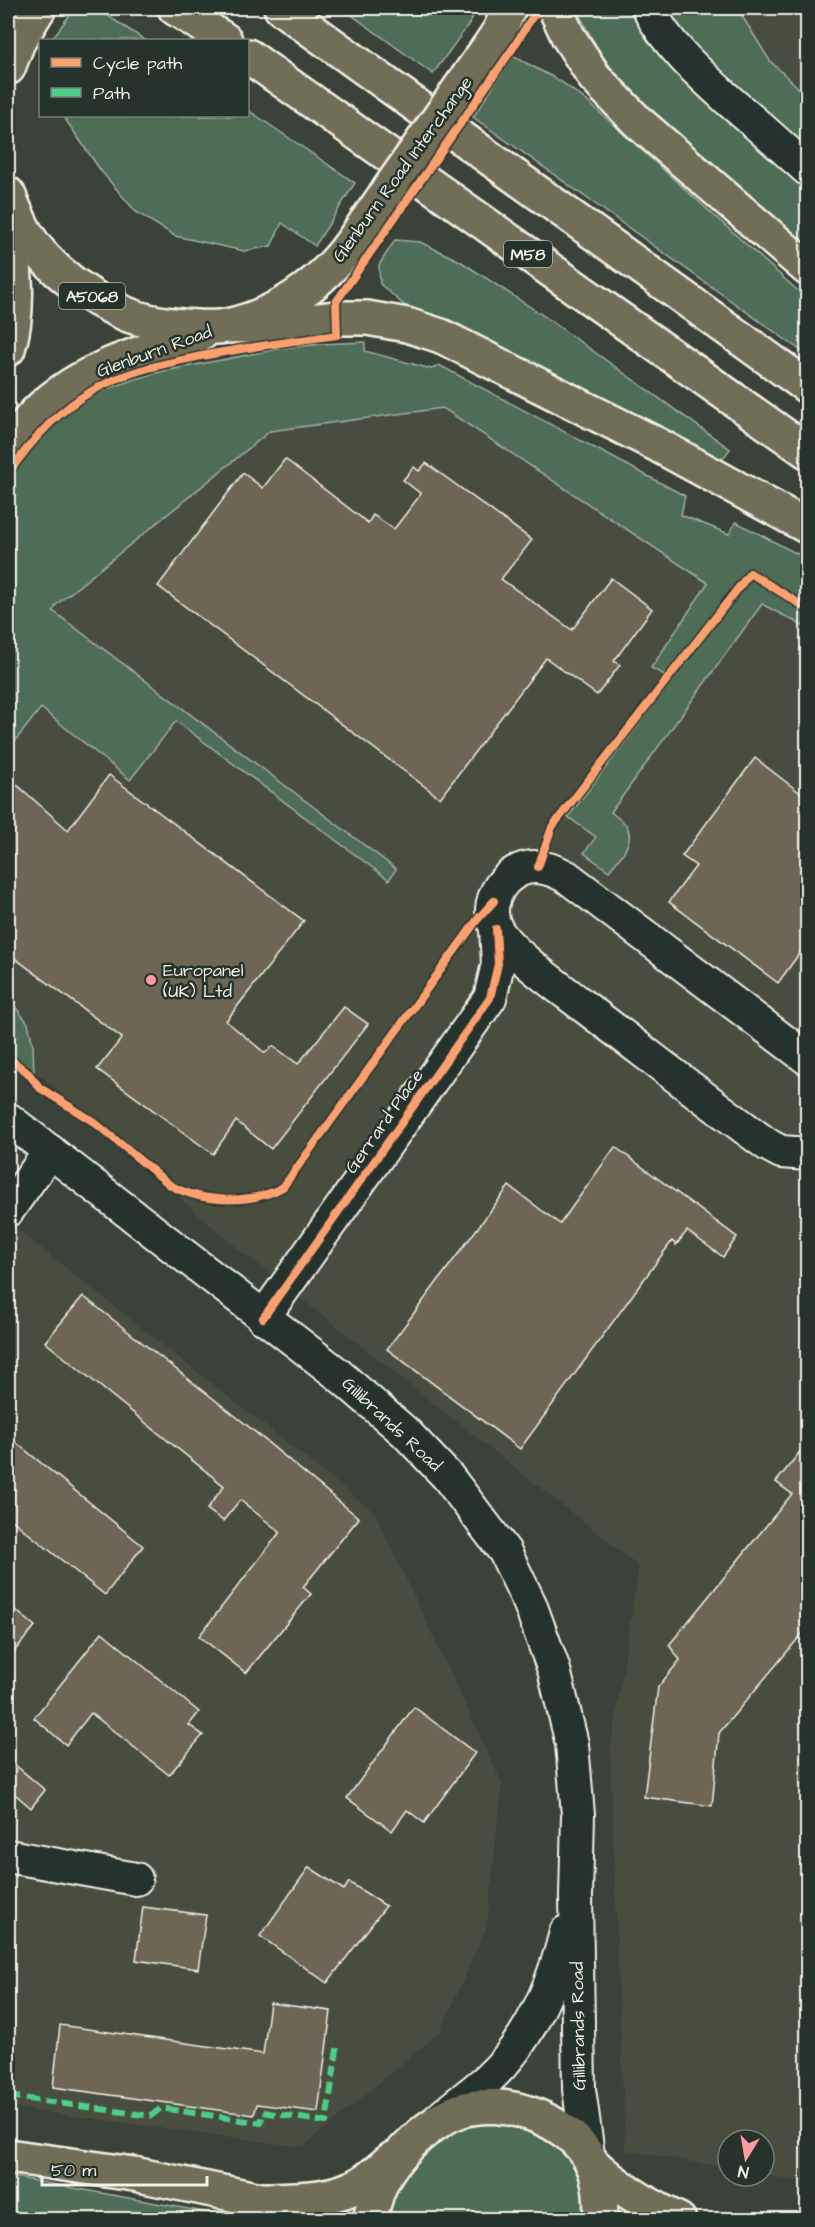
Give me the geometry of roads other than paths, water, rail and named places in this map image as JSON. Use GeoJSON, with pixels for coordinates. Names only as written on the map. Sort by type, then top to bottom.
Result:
{"type":"FeatureCollection","features":[{"type":"Feature","properties":{"kind":"main road"},"geometry":{"type":"LineString","coordinates":[[175,8],[223,39]]}},
{"type":"Feature","properties":{"kind":"main road"},"geometry":{"type":"LineString","coordinates":[[281,8],[807,387]]}},
{"type":"Feature","properties":{"kind":"main road","name":"Glenburn Road Interchange"},"geometry":{"type":"LineString","coordinates":[[8,194],[28,235],[53,266],[88,293],[127,315],[168,324],[224,327],[268,311],[302,292],[327,273],[352,242],[488,48],[500,30],[509,8]]}},
{"type":"Feature","properties":{"kind":"main road"},"geometry":{"type":"LineString","coordinates":[[555,8],[568,36],[595,78],[638,122],[807,269]]}},
{"type":"Feature","properties":{"kind":"main road"},"geometry":{"type":"LineString","coordinates":[[8,68],[34,14]]}},
{"type":"Feature","properties":{"kind":"main road","name":"M58"},"geometry":{"type":"LineString","coordinates":[[249,57],[807,452]]}},
{"type":"Feature","properties":{"kind":"main road"},"geometry":{"type":"LineString","coordinates":[[8,211],[16,281],[15,313],[8,349]]}},
{"type":"Feature","properties":{"kind":"main road"},"geometry":{"type":"LineString","coordinates":[[224,327],[276,325],[337,318],[367,318],[407,325],[441,336],[656,444],[807,527]]}},
{"type":"Feature","properties":{"kind":"main road","name":"Glenburn Road"},"geometry":{"type":"LineString","coordinates":[[8,447],[40,409],[74,382],[120,360],[224,327]]}},
{"type":"Feature","properties":{"kind":"main road"},"geometry":{"type":"LineString","coordinates":[[8,2156],[134,2174],[261,2200],[325,2197],[344,2192],[363,2182],[435,2122],[459,2111],[482,2106],[506,2108],[529,2113],[550,2122],[568,2134],[590,2159],[627,2192],[679,2220]]}},
{"type":"Feature","properties":{"kind":"main road"},"geometry":{"type":"LineString","coordinates":[[370,2220],[384,2176],[397,2156]]}},
{"type":"Feature","properties":{"kind":"main road"},"geometry":{"type":"LineString","coordinates":[[590,2159],[599,2186],[600,2220]]}},
{"type":"Feature","properties":{"kind":"main road"},"geometry":{"type":"LineString","coordinates":[[261,2200],[301,2220]]}},
{"type":"Feature","properties":{"kind":"street"},"geometry":{"type":"LineString","coordinates":[[648,8],[677,50],[701,75],[807,170]]}},
{"type":"Feature","properties":{"kind":"street","name":"Gerrard Place"},"geometry":{"type":"LineString","coordinates":[[263,1318],[490,998],[498,964],[493,915],[494,901],[497,890],[504,880],[525,867],[553,870],[567,877],[807,1059]]}},
{"type":"Feature","properties":{"kind":"street"},"geometry":{"type":"LineString","coordinates":[[496,929],[505,940],[553,982],[768,1145],[781,1152],[807,1154]]}},
{"type":"Feature","properties":{"kind":"street"},"geometry":{"type":"LineString","coordinates":[[490,998],[521,984],[553,982]]}},
{"type":"Feature","properties":{"kind":"street","name":"Gillibrands Road"},"geometry":{"type":"LineString","coordinates":[[8,1119],[339,1375],[406,1433],[448,1477],[505,1552],[530,1604],[554,1670],[572,1744],[578,1815],[576,1896],[579,2089],[590,2159]]}},
{"type":"Feature","properties":{"kind":"street"},"geometry":{"type":"LineString","coordinates":[[8,1210],[50,1151]]}},
{"type":"Feature","properties":{"kind":"street"},"geometry":{"type":"LineString","coordinates":[[8,1856],[136,1879]]}},
{"type":"Feature","properties":{"kind":"street","name":"Gillibrands Road"},"geometry":{"type":"LineString","coordinates":[[435,2122],[490,2077],[527,2029],[544,1999],[558,1965],[576,1896]]}},
{"type":"Feature","properties":{"kind":"place","name":"Europanel (UK) Ltd"},"geometry":{"type":"Point","coordinates":[151,980]}}]}
